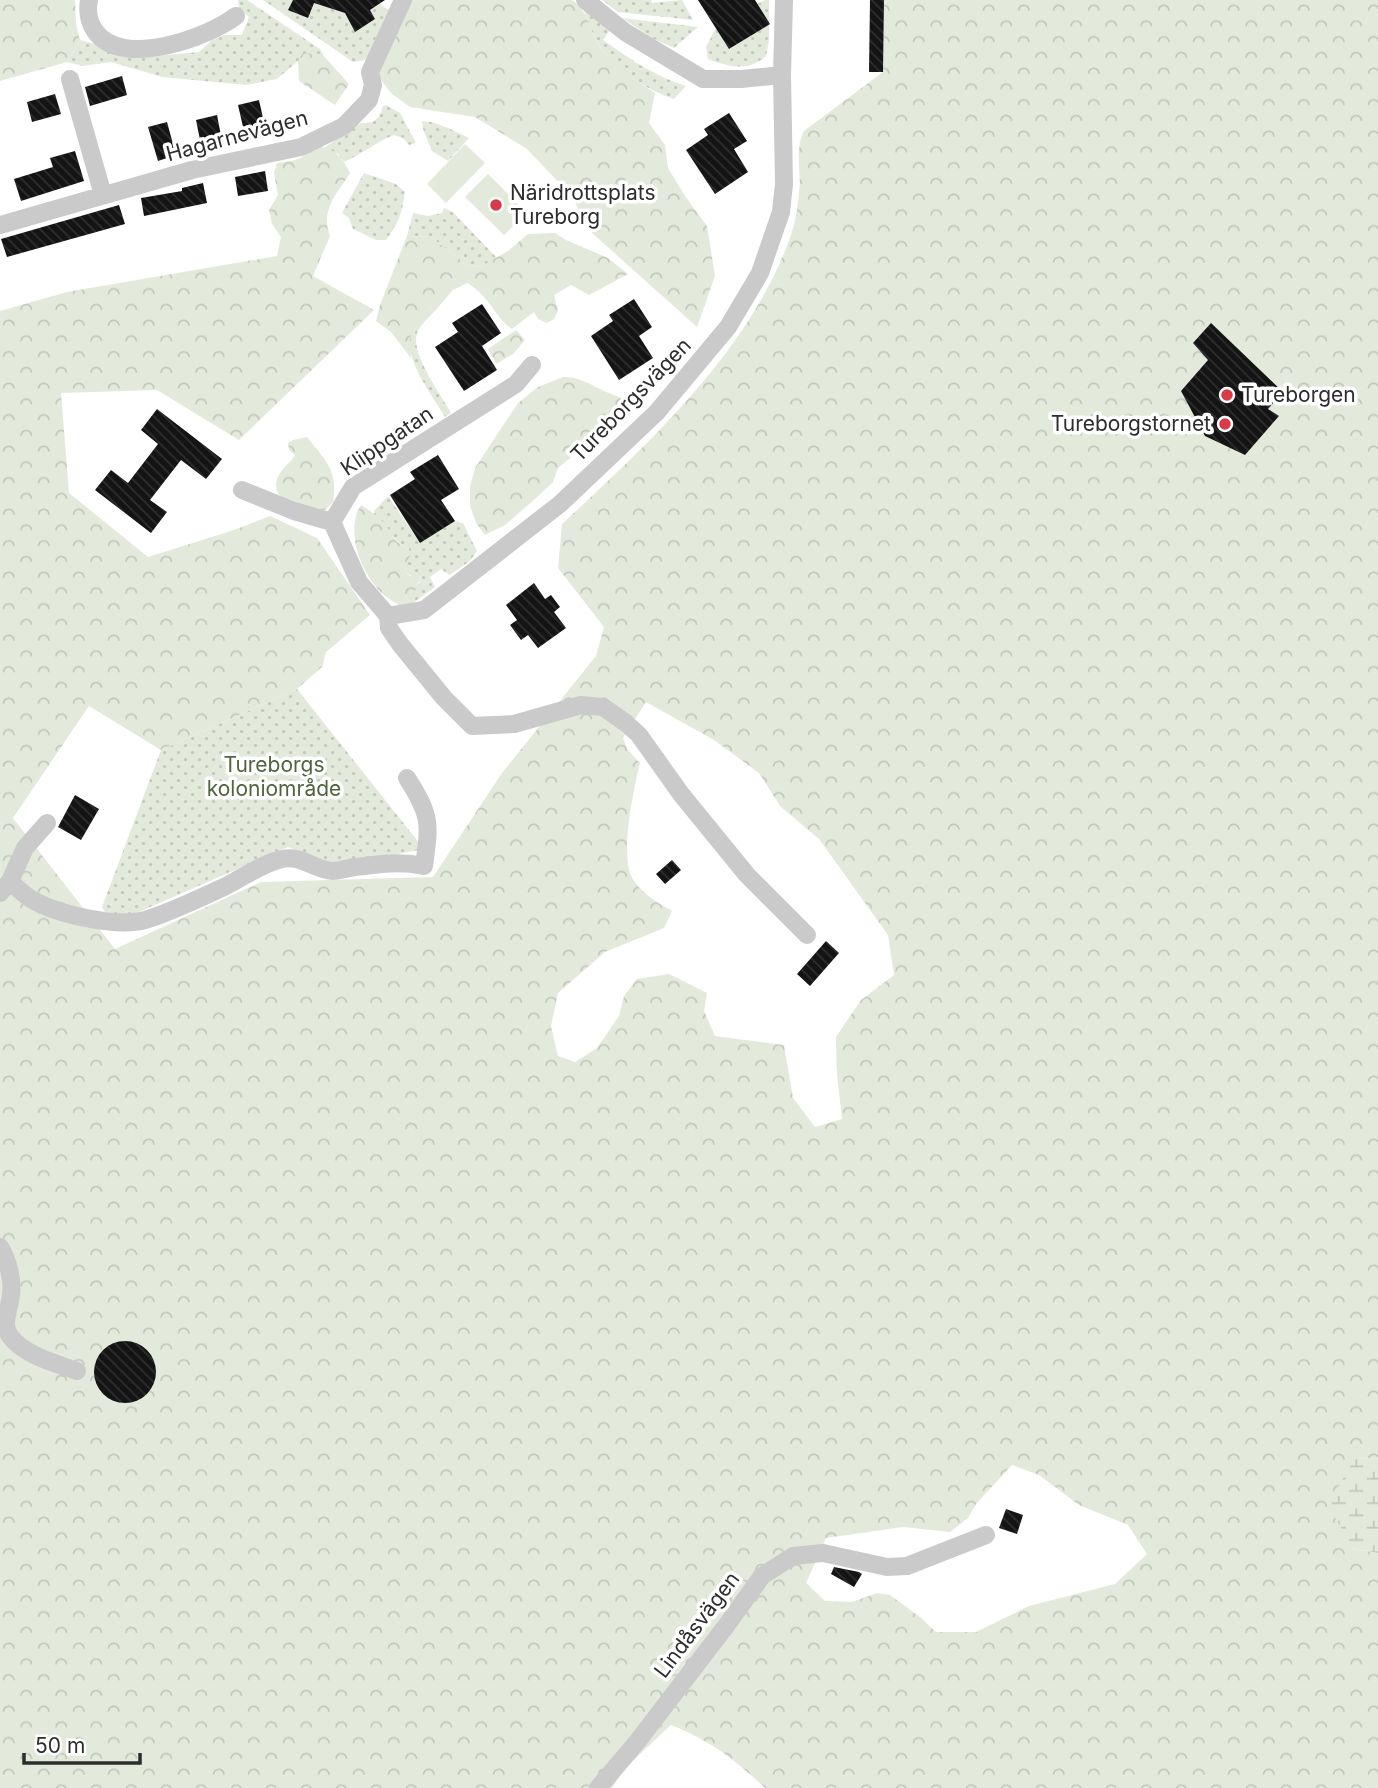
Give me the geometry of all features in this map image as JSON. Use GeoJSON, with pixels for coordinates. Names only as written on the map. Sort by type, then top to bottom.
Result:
{"type":"FeatureCollection","features":[{"type":"Feature","properties":{"kind":"street"},"geometry":{"type":"LineString","coordinates":[[89,0],[87,13],[93,29],[104,41],[118,48],[160,46],[194,38],[210,33],[236,16]]}},
{"type":"Feature","properties":{"kind":"street","name":"Hagarnevägen"},"geometry":{"type":"LineString","coordinates":[[0,225],[192,170],[301,147],[344,126],[369,100],[373,85],[370,72],[403,0]]}},
{"type":"Feature","properties":{"kind":"street"},"geometry":{"type":"LineString","coordinates":[[585,0],[625,32],[703,79],[782,75]]}},
{"type":"Feature","properties":{"kind":"street","name":"Tureborgsvägen"},"geometry":{"type":"LineString","coordinates":[[388,616],[425,610],[560,504],[657,412],[712,350],[728,327],[760,273],[781,212],[784,184],[784,0]]}},
{"type":"Feature","properties":{"kind":"street"},"geometry":{"type":"LineString","coordinates":[[70,79],[103,195]]}},
{"type":"Feature","properties":{"kind":"street","name":"Klippgatan"},"geometry":{"type":"LineString","coordinates":[[332,522],[353,487],[516,384],[531,365]]}},
{"type":"Feature","properties":{"kind":"street"},"geometry":{"type":"LineString","coordinates":[[242,490],[294,511],[332,522],[359,582],[388,616],[389,628],[444,698],[472,726],[514,724],[581,705],[603,707],[626,723],[747,875],[807,935]]}},
{"type":"Feature","properties":{"kind":"street"},"geometry":{"type":"LineString","coordinates":[[47,823],[25,848],[5,888],[63,911],[106,921],[144,920],[225,886],[265,864],[285,858],[300,858],[333,871],[395,862],[424,866],[428,834],[427,812],[407,778]]}},
{"type":"Feature","properties":{"kind":"street"},"geometry":{"type":"LineString","coordinates":[[0,1247],[9,1271],[12,1292],[5,1321],[8,1335],[39,1357],[77,1371]]}},
{"type":"Feature","properties":{"kind":"street","name":"Lindåsvägen"},"geometry":{"type":"LineString","coordinates":[[598,1788],[637,1742],[762,1576],[793,1556],[823,1553],[887,1567],[907,1566],[986,1535]]}},
{"type":"Feature","properties":{"kind":"green space"},"geometry":{"type":"Polygon","coordinates":[[[0,0],[75,0],[80,40],[67,62],[0,81],[0,0]]]}},
{"type":"Feature","properties":{"kind":"green space"},"geometry":{"type":"Polygon","coordinates":[[[238,0],[247,0],[320,49],[323,55],[303,54],[277,79],[247,85],[162,77],[111,62],[83,66],[67,62],[80,40],[144,57],[199,52],[212,40],[224,35],[242,35],[249,17],[239,8],[238,0]]]}},
{"type":"Feature","properties":{"kind":"green space"},"geometry":{"type":"Polygon","coordinates":[[[263,0],[293,0],[289,10],[307,18],[314,3],[345,13],[355,31],[375,19],[370,10],[380,4],[388,10],[370,54],[365,60],[353,62],[263,0]]]}},
{"type":"Feature","properties":{"kind":"green space"},"geometry":{"type":"Polygon","coordinates":[[[411,0],[572,0],[585,15],[597,42],[609,57],[623,71],[655,93],[649,123],[665,145],[668,168],[707,226],[715,276],[697,327],[592,233],[570,194],[527,149],[475,117],[410,107],[391,93],[378,76],[406,6],[411,0]]]}},
{"type":"Feature","properties":{"kind":"green space"},"geometry":{"type":"Polygon","coordinates":[[[602,0],[651,0],[652,3],[682,0],[693,20],[618,12],[602,0]]]}},
{"type":"Feature","properties":{"kind":"green space"},"geometry":{"type":"Polygon","coordinates":[[[769,0],[769,24],[757,4],[769,0]]]}},
{"type":"Feature","properties":{"kind":"green space"},"geometry":{"type":"Polygon","coordinates":[[[884,0],[1378,0],[1378,1458],[1355,1459],[1353,1549],[1378,1553],[1378,1788],[765,1788],[721,1751],[671,1725],[624,1769],[612,1788],[0,1788],[0,311],[67,292],[277,256],[281,237],[272,224],[269,210],[278,195],[274,173],[277,163],[298,159],[319,147],[336,153],[344,163],[350,173],[331,203],[327,218],[330,236],[313,276],[374,310],[239,440],[157,390],[61,393],[69,493],[148,557],[270,516],[317,538],[370,615],[326,652],[322,667],[297,689],[161,750],[89,706],[13,818],[115,949],[261,882],[433,877],[502,773],[596,656],[604,627],[558,568],[562,524],[662,427],[724,356],[751,317],[773,277],[791,235],[800,185],[799,146],[804,131],[883,72],[884,0]],[[646,702],[623,738],[627,749],[640,763],[629,824],[627,857],[629,871],[638,886],[672,911],[664,928],[605,952],[558,993],[551,1026],[558,1056],[575,1062],[597,1048],[619,1016],[624,996],[637,979],[669,974],[707,993],[704,1011],[715,1036],[784,1045],[793,1098],[815,1127],[842,1119],[836,1037],[861,1000],[894,975],[888,935],[819,839],[780,806],[759,773],[714,740],[646,702]],[[1012,1465],[976,1504],[968,1518],[950,1532],[903,1527],[826,1538],[806,1583],[825,1601],[852,1602],[877,1593],[890,1595],[936,1632],[976,1632],[1029,1606],[1115,1584],[1147,1554],[1128,1525],[1079,1505],[1039,1475],[1012,1465]]]}},
{"type":"Feature","properties":{"kind":"green space"},"geometry":{"type":"Polygon","coordinates":[[[584,10],[610,30],[603,40],[653,72],[686,86],[674,99],[630,77],[611,60],[594,37],[584,10]]]}},
{"type":"Feature","properties":{"kind":"green space"},"geometry":{"type":"Polygon","coordinates":[[[622,18],[698,27],[674,48],[654,39],[622,18]]]}},
{"type":"Feature","properties":{"kind":"green space"},"geometry":{"type":"Polygon","coordinates":[[[769,24],[766,56],[759,61],[738,67],[708,59],[706,47],[716,28],[730,49],[769,24]]]}},
{"type":"Feature","properties":{"kind":"green space"},"geometry":{"type":"Polygon","coordinates":[[[303,53],[323,55],[349,84],[335,105],[299,81],[298,61],[303,53]]]}},
{"type":"Feature","properties":{"kind":"green space"},"geometry":{"type":"Polygon","coordinates":[[[386,105],[400,113],[416,143],[409,145],[403,138],[394,135],[344,162],[338,154],[324,148],[358,124],[374,121],[386,105]]]}},
{"type":"Feature","properties":{"kind":"green space"},"geometry":{"type":"Polygon","coordinates":[[[422,121],[469,138],[448,161],[432,151],[422,121]]]}},
{"type":"Feature","properties":{"kind":"green space"},"geometry":{"type":"Polygon","coordinates":[[[465,144],[485,163],[446,203],[427,184],[465,144]]]}},
{"type":"Feature","properties":{"kind":"green space"},"geometry":{"type":"Polygon","coordinates":[[[364,173],[396,184],[405,192],[399,217],[386,240],[376,240],[353,229],[349,218],[342,213],[364,173]]]}},
{"type":"Feature","properties":{"kind":"green space","name":"Näridrottsplats Tureborg"},"geometry":{"type":"Polygon","coordinates":[[[488,174],[527,213],[504,235],[465,197],[488,174]]]}},
{"type":"Feature","properties":{"kind":"green space"},"geometry":{"type":"Polygon","coordinates":[[[444,208],[453,212],[497,258],[480,267],[467,265],[431,237],[407,236],[413,213],[428,216],[442,213],[444,208]]]}},
{"type":"Feature","properties":{"kind":"green space"},"geometry":{"type":"Polygon","coordinates":[[[555,233],[608,258],[628,274],[589,295],[571,285],[554,295],[558,311],[554,319],[547,323],[538,319],[534,312],[512,329],[480,293],[467,283],[453,290],[434,312],[430,307],[419,320],[411,335],[411,358],[391,332],[376,321],[407,236],[431,237],[467,265],[480,267],[508,251],[528,234],[555,233]]]}},
{"type":"Feature","properties":{"kind":"green space"},"geometry":{"type":"Polygon","coordinates":[[[430,307],[434,312],[420,327],[416,341],[422,362],[451,413],[445,417],[425,386],[410,349],[412,328],[430,307]]]}},
{"type":"Feature","properties":{"kind":"green space"},"geometry":{"type":"Polygon","coordinates":[[[516,330],[525,340],[513,354],[496,364],[488,349],[516,330]]]}},
{"type":"Feature","properties":{"kind":"green space"},"geometry":{"type":"Polygon","coordinates":[[[563,377],[583,381],[619,397],[624,400],[626,408],[609,435],[580,450],[558,468],[553,482],[536,498],[505,525],[485,535],[476,523],[470,506],[470,487],[475,468],[518,403],[538,387],[563,377]]]}},
{"type":"Feature","properties":{"kind":"green space"},"geometry":{"type":"Polygon","coordinates":[[[307,437],[329,466],[334,481],[333,502],[324,511],[290,502],[278,493],[276,486],[278,477],[295,455],[289,450],[288,443],[307,437]]]}},
{"type":"Feature","properties":{"kind":"green space"},"geometry":{"type":"Polygon","coordinates":[[[388,496],[420,543],[455,521],[463,523],[477,551],[470,561],[451,574],[441,569],[430,577],[435,587],[410,605],[400,606],[396,603],[410,596],[420,582],[406,572],[409,549],[394,538],[374,514],[388,496]]]}},
{"type":"Feature","properties":{"kind":"green space"},"geometry":{"type":"Polygon","coordinates":[[[361,505],[379,518],[397,541],[409,549],[411,555],[405,564],[406,572],[419,578],[419,583],[409,597],[400,602],[396,603],[385,596],[375,586],[360,560],[354,531],[361,505]]]}},
{"type":"Feature","properties":{"kind":"green space","name":"Tureborgs koloniområde"},"geometry":{"type":"Polygon","coordinates":[[[297,689],[424,849],[335,866],[288,847],[111,924],[102,907],[161,750],[297,689]]]}},
{"type":"Feature","properties":{"kind":"green space"},"geometry":{"type":"Polygon","coordinates":[[[1378,1458],[1378,1553],[1354,1549],[1327,1505],[1355,1459],[1378,1458]]]}},
{"type":"Feature","properties":{"kind":"building"},"geometry":{"type":"Polygon","coordinates":[[[293,0],[385,0],[370,10],[375,19],[355,32],[345,13],[314,3],[308,18],[288,10],[293,0]]]}},
{"type":"Feature","properties":{"kind":"building"},"geometry":{"type":"Polygon","coordinates":[[[698,0],[755,0],[770,24],[729,49],[698,0]]]}},
{"type":"Feature","properties":{"kind":"building"},"geometry":{"type":"Polygon","coordinates":[[[870,0],[884,0],[883,72],[869,72],[870,0]]]}},
{"type":"Feature","properties":{"kind":"building"},"geometry":{"type":"Polygon","coordinates":[[[122,76],[127,95],[90,106],[85,87],[122,76]]]}},
{"type":"Feature","properties":{"kind":"building"},"geometry":{"type":"Polygon","coordinates":[[[55,94],[61,114],[32,122],[27,102],[55,94]]]}},
{"type":"Feature","properties":{"kind":"building"},"geometry":{"type":"Polygon","coordinates":[[[259,100],[267,136],[246,140],[238,105],[259,100]]]}},
{"type":"Feature","properties":{"kind":"building"},"geometry":{"type":"Polygon","coordinates":[[[729,113],[747,141],[734,149],[748,172],[715,194],[686,150],[708,135],[704,129],[729,113]]]}},
{"type":"Feature","properties":{"kind":"building"},"geometry":{"type":"Polygon","coordinates":[[[217,115],[223,146],[202,150],[196,120],[217,115]]]}},
{"type":"Feature","properties":{"kind":"building"},"geometry":{"type":"Polygon","coordinates":[[[167,122],[176,155],[158,161],[148,127],[167,122]]]}},
{"type":"Feature","properties":{"kind":"building"},"geometry":{"type":"Polygon","coordinates":[[[75,151],[84,181],[21,201],[14,179],[53,167],[50,158],[75,151]]]}},
{"type":"Feature","properties":{"kind":"building"},"geometry":{"type":"Polygon","coordinates":[[[265,171],[268,191],[238,196],[235,177],[265,171]]]}},
{"type":"Feature","properties":{"kind":"building"},"geometry":{"type":"Polygon","coordinates":[[[203,183],[207,203],[144,216],[141,198],[182,191],[182,188],[203,183]]]}},
{"type":"Feature","properties":{"kind":"building"},"geometry":{"type":"Polygon","coordinates":[[[119,205],[125,224],[7,257],[1,239],[119,205]]]}},
{"type":"Feature","properties":{"kind":"building"},"geometry":{"type":"Polygon","coordinates":[[[634,299],[652,327],[639,336],[653,358],[619,380],[591,336],[613,321],[609,315],[634,299]]]}},
{"type":"Feature","properties":{"kind":"building"},"geometry":{"type":"Polygon","coordinates":[[[482,304],[501,333],[482,346],[497,370],[464,391],[435,347],[458,332],[452,323],[482,304]]]}},
{"type":"Feature","properties":{"kind":"building"},"geometry":{"type":"Polygon","coordinates":[[[1211,323],[1283,392],[1268,409],[1279,416],[1245,455],[1205,436],[1181,391],[1208,360],[1193,343],[1211,323]]]}},
{"type":"Feature","properties":{"kind":"building"},"geometry":{"type":"Polygon","coordinates":[[[157,409],[222,459],[206,479],[181,460],[150,500],[167,512],[151,533],[95,490],[111,470],[128,483],[158,444],[141,430],[157,409]]]}},
{"type":"Feature","properties":{"kind":"building"},"geometry":{"type":"Polygon","coordinates":[[[438,455],[459,489],[441,500],[455,521],[420,543],[390,495],[415,479],[410,472],[438,455]]]}},
{"type":"Feature","properties":{"kind":"building"},"geometry":{"type":"Polygon","coordinates":[[[534,583],[545,599],[551,595],[560,607],[554,612],[566,628],[538,648],[528,635],[521,640],[510,625],[517,620],[506,605],[534,583]]]}},
{"type":"Feature","properties":{"kind":"building"},"geometry":{"type":"Polygon","coordinates":[[[75,795],[99,809],[81,840],[58,827],[75,795]]]}},
{"type":"Feature","properties":{"kind":"building"},"geometry":{"type":"Polygon","coordinates":[[[672,860],[681,870],[665,884],[656,874],[672,860]]]}},
{"type":"Feature","properties":{"kind":"building"},"geometry":{"type":"Polygon","coordinates":[[[826,941],[839,953],[810,986],[797,974],[826,941]]]}},
{"type":"Feature","properties":{"kind":"building"},"geometry":{"type":"Polygon","coordinates":[[[119,1341],[131,1341],[147,1350],[154,1360],[154,1384],[147,1394],[131,1403],[119,1403],[108,1398],[99,1389],[94,1378],[94,1366],[99,1355],[108,1346],[119,1341]]]}},
{"type":"Feature","properties":{"kind":"building"},"geometry":{"type":"Polygon","coordinates":[[[1006,1509],[1023,1515],[1017,1534],[999,1528],[1006,1509]]]}},
{"type":"Feature","properties":{"kind":"building"},"geometry":{"type":"Polygon","coordinates":[[[834,1567],[862,1574],[854,1587],[831,1574],[834,1567]]]}},
{"type":"Feature","properties":{"kind":"place","name":"Näridrottsplats Tureborg"},"geometry":{"type":"Point","coordinates":[496,205]}},
{"type":"Feature","properties":{"kind":"place","name":"Tureborgen"},"geometry":{"type":"Point","coordinates":[1227,395]}},
{"type":"Feature","properties":{"kind":"place","name":"Tureborgstornet"},"geometry":{"type":"Point","coordinates":[1225,424]}}]}
